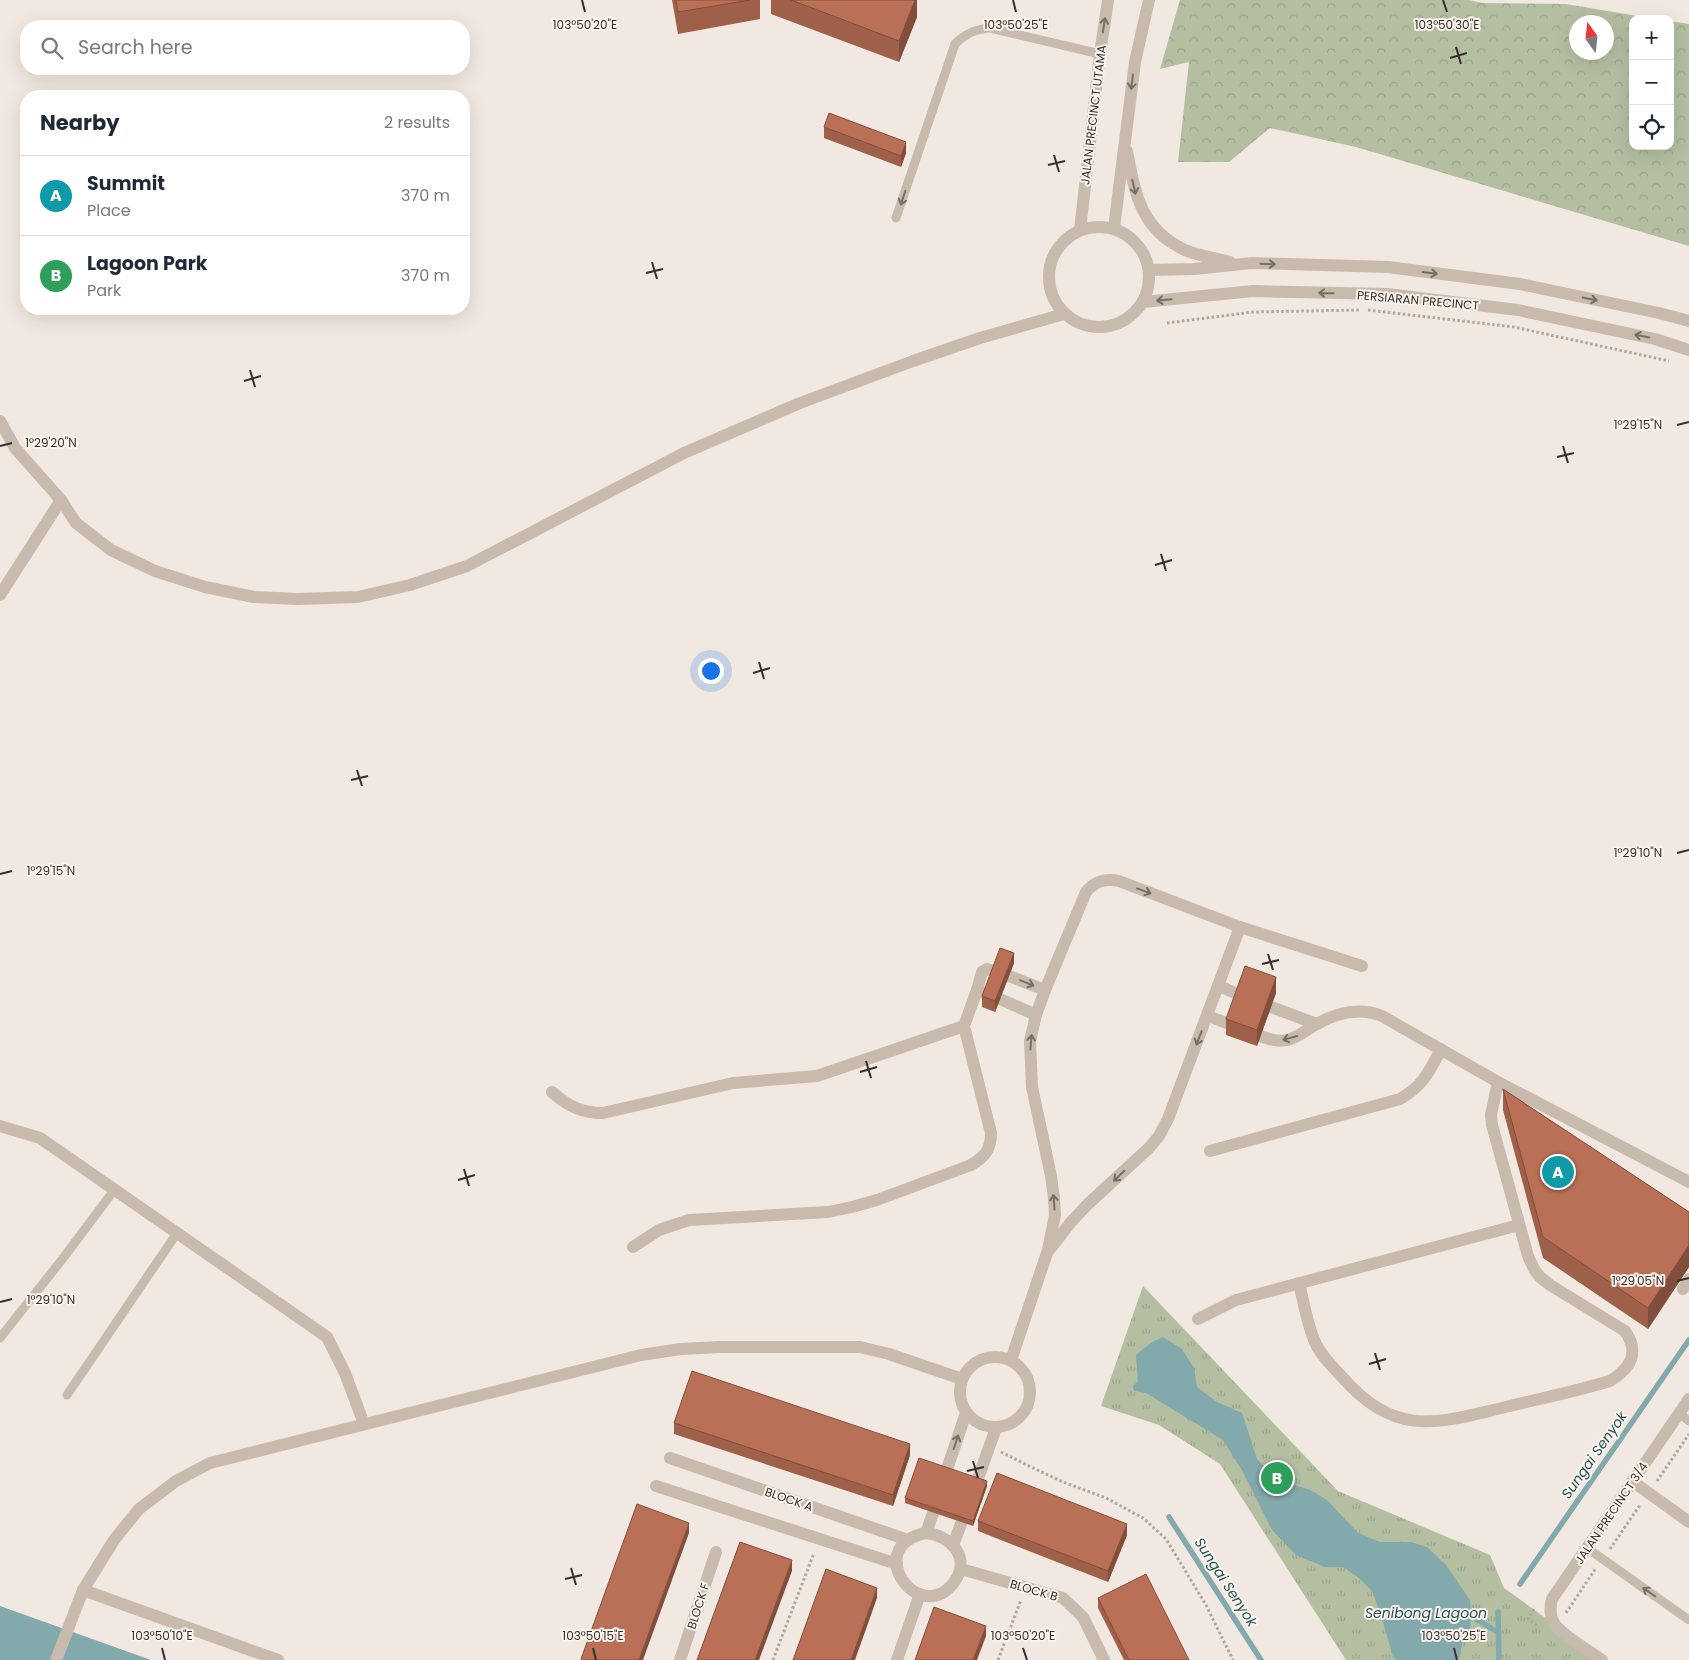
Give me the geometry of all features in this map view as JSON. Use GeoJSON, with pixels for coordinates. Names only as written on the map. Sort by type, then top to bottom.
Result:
{"type":"FeatureCollection","features":[{"type":"Feature","properties":{"kind":"street","name":"JALAN PRECINCT UTAMA"},"geometry":{"type":"LineString","coordinates":[[1080,230],[1108,0]]}},
{"type":"Feature","properties":{"kind":"street"},"geometry":{"type":"LineString","coordinates":[[1114,228],[1135,62],[1149,0]]}},
{"type":"Feature","properties":{"kind":"street"},"geometry":{"type":"LineString","coordinates":[[1125,139],[1138,200],[1150,222],[1159,233],[1186,251],[1238,264]]}},
{"type":"Feature","properties":{"kind":"street"},"geometry":{"type":"LineString","coordinates":[[1096,227],[1114,228],[1138,244],[1146,258],[1150,270],[1148,292],[1135,312],[1125,320],[1113,325],[1087,326],[1064,314],[1057,304],[1051,292],[1049,268],[1053,256],[1060,245],[1069,236],[1080,230],[1096,227]]}},
{"type":"Feature","properties":{"kind":"street"},"geometry":{"type":"LineString","coordinates":[[1150,270],[1194,269],[1252,263],[1388,267],[1520,284],[1689,321]]}},
{"type":"Feature","properties":{"kind":"street","name":"PERSIARAN PRECINCT"},"geometry":{"type":"LineString","coordinates":[[1143,302],[1253,291],[1387,294],[1518,310],[1655,339],[1689,350]]}},
{"type":"Feature","properties":{"kind":"street"},"geometry":{"type":"LineString","coordinates":[[0,422],[15,448],[61,500],[76,523],[111,550],[155,571],[205,587],[254,597],[298,599],[358,597],[410,585],[467,566],[684,453],[800,404],[921,358],[980,338],[1064,314]]}},
{"type":"Feature","properties":{"kind":"street"},"geometry":{"type":"LineString","coordinates":[[0,595],[61,500]]}},
{"type":"Feature","properties":{"kind":"street"},"geometry":{"type":"LineString","coordinates":[[1011,1360],[1048,1250],[1055,1214],[1054,1198],[1032,1087],[1030,1041],[1036,1015],[1045,990],[1086,892],[1091,886],[1097,881],[1119,881],[1240,926],[1362,966]]}},
{"type":"Feature","properties":{"kind":"street"},"geometry":{"type":"LineString","coordinates":[[1048,1250],[1082,1210],[1149,1148],[1159,1136],[1168,1119],[1208,1016],[1240,926]]}},
{"type":"Feature","properties":{"kind":"street"},"geometry":{"type":"LineString","coordinates":[[633,1247],[659,1230],[689,1220],[828,1212],[852,1207],[877,1200],[971,1165],[982,1159],[988,1152],[992,1133],[964,1026],[982,992],[982,972],[987,969],[996,971]]}},
{"type":"Feature","properties":{"kind":"street"},"geometry":{"type":"LineString","coordinates":[[1009,976],[1045,990]]}},
{"type":"Feature","properties":{"kind":"street"},"geometry":{"type":"LineString","coordinates":[[1219,986],[1240,995]]}},
{"type":"Feature","properties":{"kind":"street"},"geometry":{"type":"LineString","coordinates":[[1000,999],[1036,1015]]}},
{"type":"Feature","properties":{"kind":"street"},"geometry":{"type":"LineString","coordinates":[[1271,1006],[1316,1024]]}},
{"type":"Feature","properties":{"kind":"street"},"geometry":{"type":"LineString","coordinates":[[1260,1036],[1277,1041],[1286,1040],[1295,1038],[1316,1024],[1350,1012],[1362,1010],[1372,1012],[1498,1082],[1689,1182]]}},
{"type":"Feature","properties":{"kind":"street"},"geometry":{"type":"LineString","coordinates":[[1208,1016],[1229,1024]]}},
{"type":"Feature","properties":{"kind":"street"},"geometry":{"type":"LineString","coordinates":[[552,1092],[565,1104],[576,1110],[589,1113],[603,1113],[733,1083],[817,1076],[964,1026]]}},
{"type":"Feature","properties":{"kind":"street"},"geometry":{"type":"LineString","coordinates":[[1210,1151],[1400,1099],[1425,1080],[1441,1049]]}},
{"type":"Feature","properties":{"kind":"street"},"geometry":{"type":"LineString","coordinates":[[1300,1283],[1310,1329],[1315,1344],[1323,1356],[1364,1400],[1379,1410],[1398,1418],[1414,1422],[1443,1422],[1610,1381],[1627,1367],[1633,1350],[1631,1340],[1625,1331],[1550,1285],[1540,1277],[1528,1256],[1492,1125],[1491,1115],[1498,1082]]}},
{"type":"Feature","properties":{"kind":"street"},"geometry":{"type":"LineString","coordinates":[[0,1126],[40,1138],[327,1337],[345,1373],[364,1424]]}},
{"type":"Feature","properties":{"kind":"street"},"geometry":{"type":"LineString","coordinates":[[1198,1319],[1236,1300],[1519,1225]]}},
{"type":"Feature","properties":{"kind":"street"},"geometry":{"type":"LineString","coordinates":[[56,1660],[83,1590],[114,1540],[139,1509],[176,1481],[210,1463],[641,1355],[681,1349],[720,1346],[860,1347],[889,1354],[962,1380]]}},
{"type":"Feature","properties":{"kind":"street"},"geometry":{"type":"LineString","coordinates":[[988,1357],[1000,1357],[1011,1360],[1021,1367],[1031,1388],[1030,1400],[1026,1411],[1018,1420],[996,1428],[974,1421],[966,1413],[961,1402],[962,1380],[968,1369],[988,1357]]}},
{"type":"Feature","properties":{"kind":"street","name":"JALAN PRECINCT 3/4"},"geometry":{"type":"LineString","coordinates":[[1558,1628],[1551,1616],[1552,1599],[1632,1482],[1684,1417],[1689,1399]]}},
{"type":"Feature","properties":{"kind":"street"},"geometry":{"type":"LineString","coordinates":[[946,1472],[966,1413]]}},
{"type":"Feature","properties":{"kind":"street"},"geometry":{"type":"LineString","coordinates":[[976,1484],[996,1428]]}},
{"type":"Feature","properties":{"kind":"street","name":"BLOCK A"},"geometry":{"type":"LineString","coordinates":[[670,1458],[908,1540]]}},
{"type":"Feature","properties":{"kind":"street"},"geometry":{"type":"LineString","coordinates":[[1632,1482],[1689,1522]]}},
{"type":"Feature","properties":{"kind":"street"},"geometry":{"type":"LineString","coordinates":[[656,1486],[897,1564]]}},
{"type":"Feature","properties":{"kind":"street"},"geometry":{"type":"LineString","coordinates":[[926,1533],[933,1513]]}},
{"type":"Feature","properties":{"kind":"street"},"geometry":{"type":"LineString","coordinates":[[953,1545],[961,1524]]}},
{"type":"Feature","properties":{"kind":"street"},"geometry":{"type":"LineString","coordinates":[[936,1534],[946,1538],[953,1545],[958,1553],[961,1569],[949,1588],[940,1593],[920,1594],[910,1590],[903,1583],[898,1574],[897,1564],[902,1547],[908,1540],[916,1535],[936,1534]]}},
{"type":"Feature","properties":{"kind":"street","name":"BLOCK F"},"geometry":{"type":"LineString","coordinates":[[680,1660],[716,1552]]}},
{"type":"Feature","properties":{"kind":"street","name":"BLOCK B"},"geometry":{"type":"LineString","coordinates":[[961,1569],[1063,1598],[1083,1617],[1104,1660]]}},
{"type":"Feature","properties":{"kind":"street"},"geometry":{"type":"LineString","coordinates":[[83,1590],[278,1660]]}},
{"type":"Feature","properties":{"kind":"street"},"geometry":{"type":"LineString","coordinates":[[897,1660],[920,1594]]}},
{"type":"Feature","properties":{"kind":"street"},"geometry":{"type":"LineString","coordinates":[[1558,1628],[1602,1660]]}},
{"type":"Feature","properties":{"kind":"lane"},"geometry":{"type":"LineString","coordinates":[[896,218],[955,44],[962,37],[977,30],[990,28],[1100,54]]}},
{"type":"Feature","properties":{"kind":"lane"},"geometry":{"type":"LineString","coordinates":[[0,1338],[64,1257],[114,1189]]}},
{"type":"Feature","properties":{"kind":"lane"},"geometry":{"type":"LineString","coordinates":[[67,1395],[178,1233]]}},
{"type":"Feature","properties":{"kind":"lane"},"geometry":{"type":"LineString","coordinates":[[1587,1548],[1689,1620]]}},
{"type":"Feature","properties":{"kind":"path"},"geometry":{"type":"LineString","coordinates":[[1167,323],[1253,312],[1366,310],[1514,327],[1673,362]]}},
{"type":"Feature","properties":{"kind":"path"},"geometry":{"type":"LineString","coordinates":[[1558,1628],[1689,1434]]}},
{"type":"Feature","properties":{"kind":"path"},"geometry":{"type":"LineString","coordinates":[[990,1445],[1030,1467],[1106,1498],[1142,1518],[1166,1539],[1206,1605],[1233,1660]]}},
{"type":"Feature","properties":{"kind":"path"},"geometry":{"type":"LineString","coordinates":[[774,1660],[819,1539]]}},
{"type":"Feature","properties":{"kind":"path"},"geometry":{"type":"LineString","coordinates":[[998,1660],[1026,1588]]}},
{"type":"Feature","properties":{"kind":"green space"},"geometry":{"type":"Polygon","coordinates":[[[1180,0],[1469,0],[1482,3],[1566,4],[1631,15],[1629,15],[1629,150],[1674,150],[1674,22],[1689,24],[1689,246],[1356,147],[1270,128],[1229,162],[1178,162],[1189,62],[1160,69],[1180,0]]]}},
{"type":"Feature","properties":{"kind":"green space"},"geometry":{"type":"Polygon","coordinates":[[[1143,1286],[1338,1491],[1490,1555],[1504,1588],[1604,1660],[1346,1660],[1220,1464],[1159,1425],[1101,1406],[1143,1286]]]}},
{"type":"Feature","properties":{"kind":"water","name":"Senibong Lagoon"},"geometry":{"type":"Polygon","coordinates":[[[1163,1337],[1182,1349],[1194,1368],[1197,1387],[1217,1402],[1242,1413],[1257,1459],[1275,1478],[1310,1490],[1327,1500],[1358,1533],[1380,1542],[1411,1542],[1427,1547],[1446,1565],[1470,1600],[1470,1628],[1463,1638],[1460,1657],[1457,1660],[1396,1660],[1393,1657],[1372,1591],[1359,1578],[1343,1567],[1325,1567],[1296,1555],[1272,1530],[1243,1472],[1223,1440],[1146,1393],[1134,1391],[1133,1386],[1138,1381],[1136,1355],[1152,1342],[1163,1337]]]}},
{"type":"Feature","properties":{"kind":"water"},"geometry":{"type":"Polygon","coordinates":[[[0,1606],[151,1660],[0,1660],[0,1606]]]}},
{"type":"Feature","properties":{"kind":"building"},"geometry":{"type":"Polygon","coordinates":[[[676,0],[750,0],[678,12],[676,0]]]}},
{"type":"Feature","properties":{"kind":"building"},"geometry":{"type":"Polygon","coordinates":[[[791,0],[915,0],[899,41],[791,0]]]}},
{"type":"Feature","properties":{"kind":"building"},"geometry":{"type":"Polygon","coordinates":[[[829,113],[906,142],[901,156],[824,127],[829,113]]]}},
{"type":"Feature","properties":{"kind":"building"},"geometry":{"type":"Polygon","coordinates":[[[1000,948],[1014,953],[995,1001],[982,996],[1000,948]]]}},
{"type":"Feature","properties":{"kind":"building"},"geometry":{"type":"Polygon","coordinates":[[[1245,966],[1276,977],[1257,1030],[1226,1019],[1245,966]]]}},
{"type":"Feature","properties":{"kind":"building"},"geometry":{"type":"Polygon","coordinates":[[[1503,1089],[1689,1212],[1689,1245],[1648,1308],[1543,1237],[1503,1089]]]}},
{"type":"Feature","properties":{"kind":"building"},"geometry":{"type":"Polygon","coordinates":[[[692,1371],[910,1444],[893,1495],[674,1423],[692,1371]]]}},
{"type":"Feature","properties":{"kind":"building"},"geometry":{"type":"Polygon","coordinates":[[[919,1458],[987,1481],[973,1521],[905,1498],[919,1458]]]}},
{"type":"Feature","properties":{"kind":"building"},"geometry":{"type":"Polygon","coordinates":[[[997,1473],[1127,1524],[1108,1571],[978,1521],[997,1473]]]}},
{"type":"Feature","properties":{"kind":"building"},"geometry":{"type":"Polygon","coordinates":[[[637,1504],[689,1523],[639,1660],[583,1660],[581,1659],[637,1504]]]}},
{"type":"Feature","properties":{"kind":"building"},"geometry":{"type":"Polygon","coordinates":[[[740,1542],[792,1560],[755,1660],[697,1660],[740,1542]]]}},
{"type":"Feature","properties":{"kind":"building"},"geometry":{"type":"Polygon","coordinates":[[[826,1569],[877,1588],[851,1660],[793,1660],[826,1569]]]}},
{"type":"Feature","properties":{"kind":"building"},"geometry":{"type":"Polygon","coordinates":[[[1146,1574],[1189,1660],[1129,1660],[1098,1598],[1146,1574]]]}},
{"type":"Feature","properties":{"kind":"building"},"geometry":{"type":"Polygon","coordinates":[[[934,1607],[986,1626],[973,1660],[915,1660],[934,1607]]]}},
{"type":"Feature","properties":{"kind":"waterway","name":"Sungai Senyok"},"geometry":{"type":"LineString","coordinates":[[1520,1584],[1689,1340]]}},
{"type":"Feature","properties":{"kind":"waterway","name":"Sungai Senyok"},"geometry":{"type":"LineString","coordinates":[[1169,1517],[1261,1660]]}},
{"type":"Feature","properties":{"kind":"waterway","name":"Sungai Senyok"},"geometry":{"type":"LineString","coordinates":[[1498,1612],[1499,1660]]}},
{"type":"Feature","properties":{"kind":"waterway"},"geometry":{"type":"LineString","coordinates":[[1471,1616],[1499,1633]]}},
{"type":"Feature","properties":{"kind":"place","name":"Summit"},"geometry":{"type":"Point","coordinates":[1558,1172]}},
{"type":"Feature","properties":{"kind":"place","name":"Lagoon Park"},"geometry":{"type":"Point","coordinates":[1277,1478]}}]}
